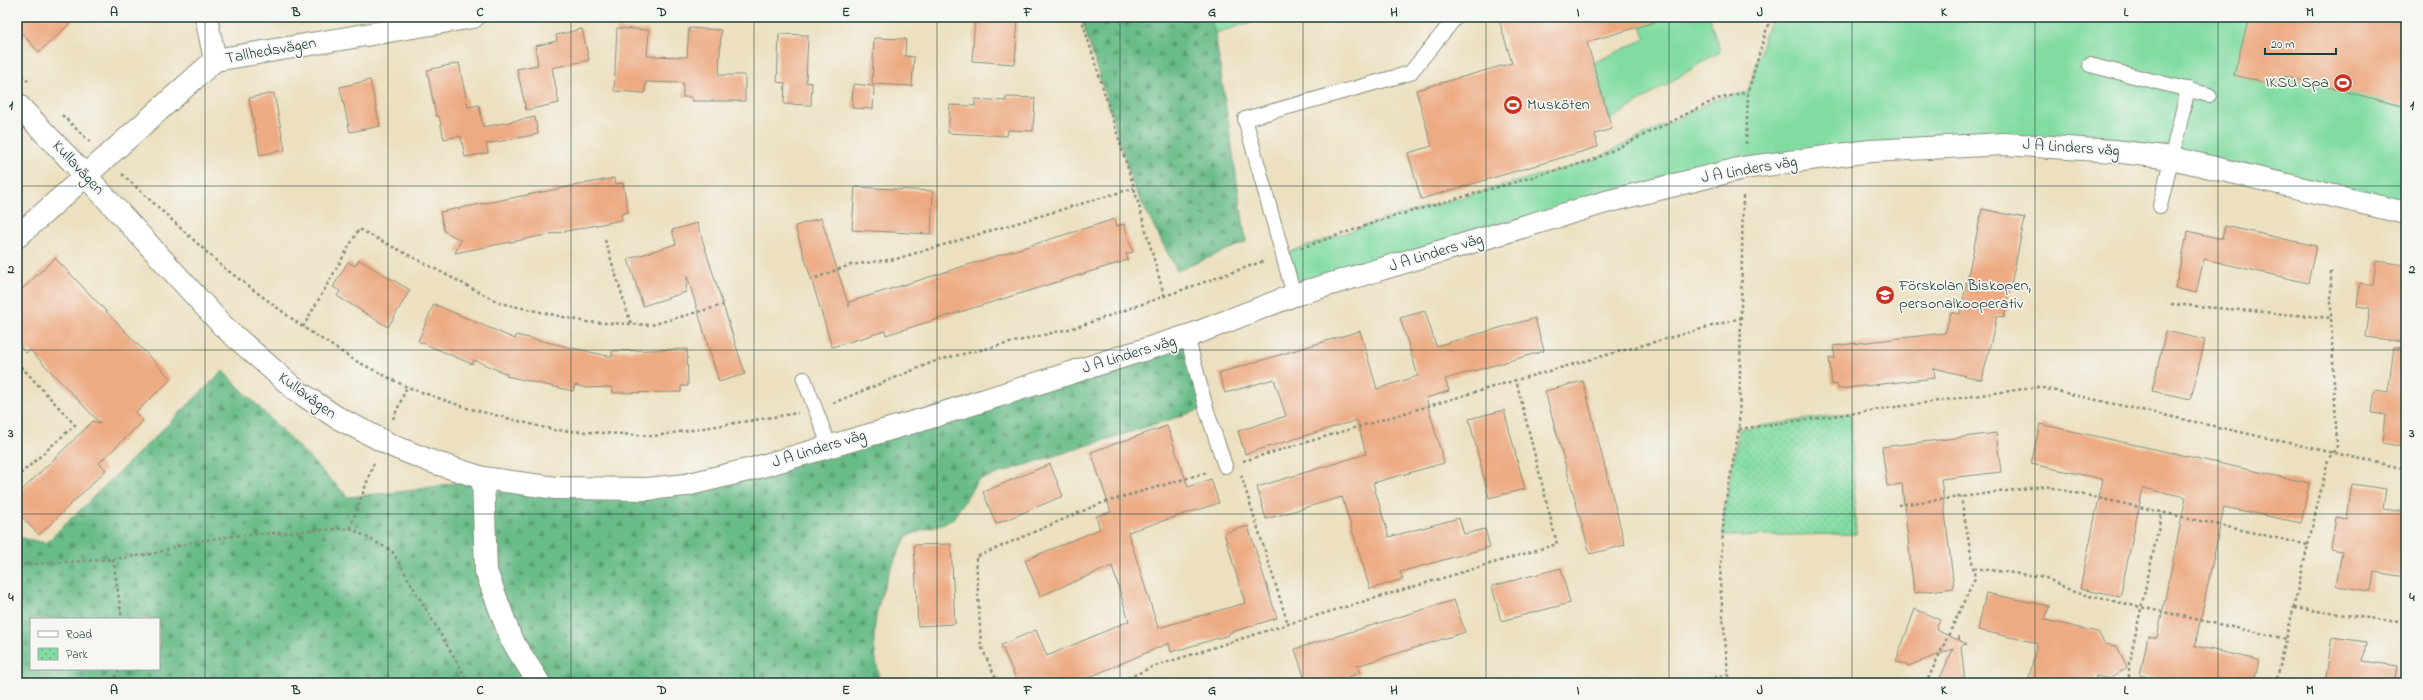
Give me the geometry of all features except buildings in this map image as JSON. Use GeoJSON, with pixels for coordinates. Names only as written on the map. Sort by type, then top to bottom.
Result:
{"type":"FeatureCollection","features":[{"type":"Feature","properties":{"kind":"street"},"geometry":{"type":"LineString","coordinates":[[206,17],[215,60]]}},
{"type":"Feature","properties":{"kind":"street","name":"Tallhedsvägen"},"geometry":{"type":"LineString","coordinates":[[17,237],[215,60],[473,17]]}},
{"type":"Feature","properties":{"kind":"street","name":"Kullavägen"},"geometry":{"type":"LineString","coordinates":[[17,104],[86,175],[223,326],[296,390],[336,418],[395,447],[483,478]]}},
{"type":"Feature","properties":{"kind":"street","name":"J A Linders väg"},"geometry":{"type":"LineString","coordinates":[[483,478],[556,488],[647,489],[686,485],[744,471],[829,445],[928,418],[1187,336],[1294,295],[1606,202],[1743,168],[1870,151],[2004,144],[2114,151],[2172,158],[2406,213]]}},
{"type":"Feature","properties":{"kind":"street"},"geometry":{"type":"LineString","coordinates":[[483,478],[486,571],[511,639],[539,683]]}},
{"type":"Feature","properties":{"kind":"lane"},"geometry":{"type":"LineString","coordinates":[[1294,295],[1284,254],[1245,119],[1410,73],[1456,17]]}},
{"type":"Feature","properties":{"kind":"lane"},"geometry":{"type":"LineString","coordinates":[[2090,65],[2209,95]]}},
{"type":"Feature","properties":{"kind":"lane"},"geometry":{"type":"LineString","coordinates":[[2160,206],[2188,89]]}},
{"type":"Feature","properties":{"kind":"lane"},"geometry":{"type":"LineString","coordinates":[[1187,336],[1206,408],[1231,465]]}},
{"type":"Feature","properties":{"kind":"lane"},"geometry":{"type":"LineString","coordinates":[[804,379],[829,445]]}},
{"type":"Feature","properties":{"kind":"path"},"geometry":{"type":"LineString","coordinates":[[1081,17],[1134,188],[1164,295]]}},
{"type":"Feature","properties":{"kind":"path"},"geometry":{"type":"LineString","coordinates":[[1746,144],[1748,92],[1766,31],[1773,17]]}},
{"type":"Feature","properties":{"kind":"path"},"geometry":{"type":"LineString","coordinates":[[17,71],[34,87]]}},
{"type":"Feature","properties":{"kind":"path"},"geometry":{"type":"LineString","coordinates":[[61,114],[137,189],[223,267],[303,327],[354,360],[407,387],[467,408],[554,430],[654,436],[760,420],[815,409],[848,398],[938,360],[1077,327],[1164,295],[1385,219],[1593,160],[1717,99],[1748,92]]}},
{"type":"Feature","properties":{"kind":"path"},"geometry":{"type":"LineString","coordinates":[[810,280],[850,265],[896,259],[1134,188]]}},
{"type":"Feature","properties":{"kind":"path"},"geometry":{"type":"LineString","coordinates":[[1729,683],[1720,583],[1724,512],[1739,429],[1743,195]]}},
{"type":"Feature","properties":{"kind":"path"},"geometry":{"type":"LineString","coordinates":[[303,327],[359,229],[500,303],[586,322],[651,325],[723,305]]}},
{"type":"Feature","properties":{"kind":"path"},"geometry":{"type":"LineString","coordinates":[[605,240],[631,324]]}},
{"type":"Feature","properties":{"kind":"path"},"geometry":{"type":"LineString","coordinates":[[2276,683],[2328,460],[2337,446],[2331,318],[2331,271]]}},
{"type":"Feature","properties":{"kind":"path"},"geometry":{"type":"LineString","coordinates":[[2171,304],[2331,318]]}},
{"type":"Feature","properties":{"kind":"path"},"geometry":{"type":"LineString","coordinates":[[998,683],[981,646],[976,557],[1099,504],[1516,380],[1741,318]]}},
{"type":"Feature","properties":{"kind":"path"},"geometry":{"type":"LineString","coordinates":[[17,362],[75,424],[17,477]]}},
{"type":"Feature","properties":{"kind":"path"},"geometry":{"type":"LineString","coordinates":[[1117,683],[1152,668],[1288,624],[1557,544],[1516,380]]}},
{"type":"Feature","properties":{"kind":"path"},"geometry":{"type":"LineString","coordinates":[[392,421],[407,387]]}},
{"type":"Feature","properties":{"kind":"path"},"geometry":{"type":"LineString","coordinates":[[1739,429],[2038,387],[2406,469]]}},
{"type":"Feature","properties":{"kind":"path"},"geometry":{"type":"LineString","coordinates":[[350,528],[376,459]]}},
{"type":"Feature","properties":{"kind":"path"},"geometry":{"type":"LineString","coordinates":[[1231,465],[1288,624]]}},
{"type":"Feature","properties":{"kind":"path"},"geometry":{"type":"LineString","coordinates":[[1898,505],[2045,486],[2308,545]]}},
{"type":"Feature","properties":{"kind":"path"},"geometry":{"type":"LineString","coordinates":[[1928,679],[1975,578],[1961,497]]}},
{"type":"Feature","properties":{"kind":"path"},"geometry":{"type":"LineString","coordinates":[[2130,683],[2128,664],[2162,512]]}},
{"type":"Feature","properties":{"kind":"path"},"geometry":{"type":"LineString","coordinates":[[17,565],[113,559],[152,554],[188,543],[232,536],[350,528],[392,551],[469,683]]}},
{"type":"Feature","properties":{"kind":"path"},"geometry":{"type":"LineString","coordinates":[[113,559],[122,618]]}},
{"type":"Feature","properties":{"kind":"path"},"geometry":{"type":"LineString","coordinates":[[1974,568],[2044,577],[2076,593],[2287,639]]}},
{"type":"Feature","properties":{"kind":"path"},"geometry":{"type":"LineString","coordinates":[[2294,608],[2406,624]]}},
{"type":"Feature","properties":{"kind":"path"},"geometry":{"type":"LineString","coordinates":[[112,683],[119,670]]}},
{"type":"Feature","properties":{"kind":"path"},"geometry":{"type":"LineString","coordinates":[[1697,683],[1727,674]]}},
{"type":"Feature","properties":{"kind":"green space"},"geometry":{"type":"Polygon","coordinates":[[[1081,17],[1210,17],[1215,33],[1246,242],[1177,271],[1134,188],[1081,17]]]}},
{"type":"Feature","properties":{"kind":"green space"},"geometry":{"type":"Polygon","coordinates":[[[1210,17],[1268,17],[1215,33],[1210,17]]]}},
{"type":"Feature","properties":{"kind":"green space"},"geometry":{"type":"Polygon","coordinates":[[[1656,17],[1709,17],[1720,51],[1610,120],[1593,63],[1645,39],[1641,25],[1656,17]]]}},
{"type":"Feature","properties":{"kind":"green space"},"geometry":{"type":"Polygon","coordinates":[[[1773,17],[2406,17],[2406,213],[2239,173],[2004,144],[1743,168],[1294,295],[1284,254],[1385,219],[1593,160],[1717,99],[1748,92],[1766,31],[1773,17]]]}},
{"type":"Feature","properties":{"kind":"green space"},"geometry":{"type":"Polygon","coordinates":[[[1187,336],[1206,408],[978,480],[952,520],[907,536],[889,574],[876,615],[874,643],[880,683],[17,683],[17,537],[46,543],[223,371],[348,497],[408,491],[483,478],[647,489],[1187,336]]]}},
{"type":"Feature","properties":{"kind":"green space"},"geometry":{"type":"Polygon","coordinates":[[[1851,413],[1856,534],[1723,536],[1724,512],[1739,429],[1851,413]]]}},
{"type":"Feature","properties":{"kind":"place","name":"IKSU Spa"},"geometry":{"type":"Point","coordinates":[2343,83]}},
{"type":"Feature","properties":{"kind":"place","name":"Musköten"},"geometry":{"type":"Point","coordinates":[1513,105]}},
{"type":"Feature","properties":{"kind":"place","name":"Förskolan Biskopen, personalkooperativ"},"geometry":{"type":"Point","coordinates":[1885,295]}}]}
